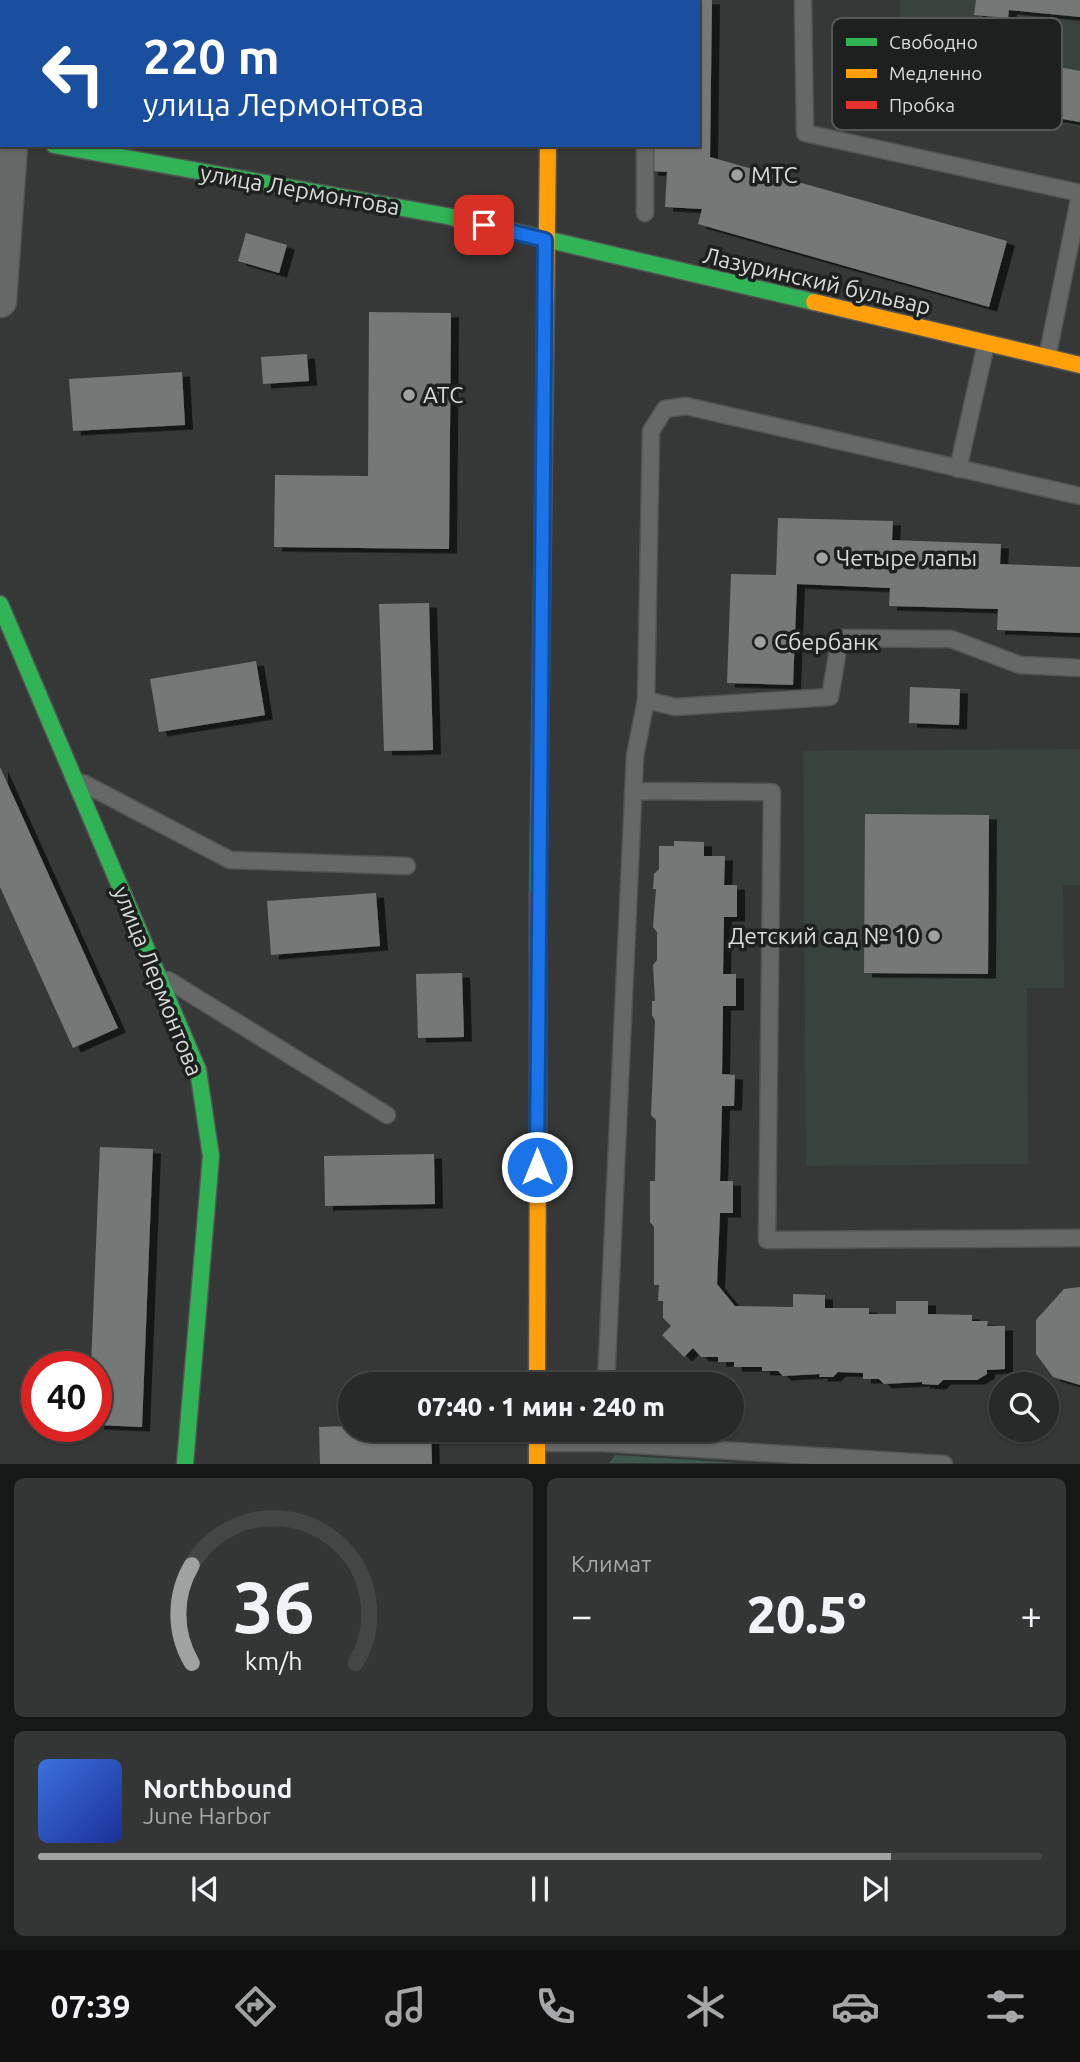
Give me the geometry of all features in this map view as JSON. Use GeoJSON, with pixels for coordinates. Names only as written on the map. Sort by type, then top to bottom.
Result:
{"type":"FeatureCollection","features":[{"type":"Feature","properties":{"kind":"street"},"geometry":{"type":"LineString","coordinates":[[0,301],[10,147]]}},
{"type":"Feature","properties":{"kind":"street","name":"улица Лермонтова"},"geometry":{"type":"LineString","coordinates":[[65,147],[447,216],[545,240]]}},
{"type":"Feature","properties":{"kind":"street"},"geometry":{"type":"LineString","coordinates":[[537,1372],[545,240],[548,147]]}},
{"type":"Feature","properties":{"kind":"street","name":"Лазуринский бульвар"},"geometry":{"type":"LineString","coordinates":[[545,240],[1080,365]]}},
{"type":"Feature","properties":{"kind":"street","name":"улица Лермонтова"},"geometry":{"type":"LineString","coordinates":[[0,604],[198,1070],[211,1156],[185,1464]]}},
{"type":"Feature","properties":{"kind":"street"},"geometry":{"type":"LineString","coordinates":[[537,1442],[537,1464]]}},
{"type":"Feature","properties":{"kind":"lane"},"geometry":{"type":"LineString","coordinates":[[803,0],[806,133],[1080,194],[1047,358]]}},
{"type":"Feature","properties":{"kind":"lane"},"geometry":{"type":"LineString","coordinates":[[645,147],[645,213]]}},
{"type":"Feature","properties":{"kind":"lane"},"geometry":{"type":"LineString","coordinates":[[958,469],[986,344]]}},
{"type":"Feature","properties":{"kind":"lane"},"geometry":{"type":"LineString","coordinates":[[607,1372],[633,791],[635,757],[646,700],[651,431],[664,409],[686,407],[1080,496]]}},
{"type":"Feature","properties":{"kind":"lane"},"geometry":{"type":"LineString","coordinates":[[646,700],[675,707],[830,697],[840,638],[951,639],[1020,665],[1080,668]]}},
{"type":"Feature","properties":{"kind":"lane"},"geometry":{"type":"LineString","coordinates":[[75,779],[230,860],[407,866]]}},
{"type":"Feature","properties":{"kind":"lane"},"geometry":{"type":"LineString","coordinates":[[633,791],[772,792],[767,1240],[1080,1238]]}},
{"type":"Feature","properties":{"kind":"lane"},"geometry":{"type":"LineString","coordinates":[[154,971],[387,1115]]}},
{"type":"Feature","properties":{"kind":"lane"},"geometry":{"type":"LineString","coordinates":[[677,1442],[944,1464]]}},
{"type":"Feature","properties":{"kind":"shaded area"},"geometry":{"type":"Polygon","coordinates":[[[900,0],[1080,0],[1080,127],[1062,124],[1062,18],[900,18],[900,0]]]}},
{"type":"Feature","properties":{"kind":"shaded area","name":"Детский сад № 10"},"geometry":{"type":"Polygon","coordinates":[[[1080,749],[1080,885],[1063,885],[1064,988],[1027,988],[1028,1164],[806,1166],[803,751],[1080,749]]]}},
{"type":"Feature","properties":{"kind":"green space"},"geometry":{"type":"Polygon","coordinates":[[[615,1455],[739,1463],[609,1463],[615,1455]]]}},
{"type":"Feature","properties":{"kind":"building"},"geometry":{"type":"Polygon","coordinates":[[[700,0],[712,0],[710,157],[1007,241],[989,307],[698,224],[702,209],[665,207],[667,172],[650,171],[650,147],[700,147],[700,0]]]}},
{"type":"Feature","properties":{"kind":"building"},"geometry":{"type":"Polygon","coordinates":[[[976,0],[1080,0],[1080,17],[1009,10],[1008,18],[974,15],[976,0]]]}},
{"type":"Feature","properties":{"kind":"building"},"geometry":{"type":"Polygon","coordinates":[[[1062,68],[1080,71],[1080,122],[1062,119],[1062,68]]]}},
{"type":"Feature","properties":{"kind":"building"},"geometry":{"type":"Polygon","coordinates":[[[246,233],[287,245],[279,273],[238,261],[246,233]]]}},
{"type":"Feature","properties":{"kind":"building","name":"АТС"},"geometry":{"type":"Polygon","coordinates":[[[369,312],[451,313],[449,549],[274,547],[275,475],[368,476],[369,312]]]}},
{"type":"Feature","properties":{"kind":"building"},"geometry":{"type":"Polygon","coordinates":[[[307,354],[309,381],[263,384],[261,357],[307,354]]]}},
{"type":"Feature","properties":{"kind":"building"},"geometry":{"type":"Polygon","coordinates":[[[182,372],[185,425],[73,431],[69,379],[182,372]]]}},
{"type":"Feature","properties":{"kind":"building"},"geometry":{"type":"Polygon","coordinates":[[[778,518],[893,521],[892,540],[1001,544],[1000,564],[1080,567],[1080,633],[997,630],[998,609],[889,606],[890,588],[797,584],[793,685],[727,683],[731,574],[776,575],[778,518]]]}},
{"type":"Feature","properties":{"kind":"building"},"geometry":{"type":"Polygon","coordinates":[[[429,603],[433,750],[384,751],[379,604],[429,603]]]}},
{"type":"Feature","properties":{"kind":"building"},"geometry":{"type":"Polygon","coordinates":[[[256,661],[265,715],[159,732],[150,679],[256,661]]]}},
{"type":"Feature","properties":{"kind":"building"},"geometry":{"type":"Polygon","coordinates":[[[910,687],[960,689],[959,725],[909,723],[910,687]]]}},
{"type":"Feature","properties":{"kind":"building"},"geometry":{"type":"Polygon","coordinates":[[[0,767],[118,1028],[73,1048],[0,887],[0,767]]]}},
{"type":"Feature","properties":{"kind":"building"},"geometry":{"type":"Polygon","coordinates":[[[865,814],[989,815],[988,974],[864,973],[865,814]]]}},
{"type":"Feature","properties":{"kind":"building"},"geometry":{"type":"Polygon","coordinates":[[[674,841],[704,842],[704,856],[725,856],[724,885],[737,885],[737,917],[724,917],[723,974],[736,974],[736,1006],[723,1006],[722,1074],[735,1075],[734,1106],[722,1106],[720,1181],[733,1181],[733,1213],[720,1213],[717,1284],[735,1306],[793,1307],[793,1294],[825,1295],[825,1308],[869,1308],[869,1314],[896,1314],[896,1301],[928,1301],[928,1314],[972,1315],[972,1321],[988,1321],[987,1326],[1005,1326],[1005,1369],[987,1370],[987,1374],[977,1380],[943,1380],[938,1385],[922,1382],[884,1384],[879,1379],[863,1379],[863,1373],[838,1372],[833,1377],[819,1377],[820,1374],[783,1376],[778,1371],[762,1371],[762,1367],[734,1367],[734,1362],[718,1362],[718,1357],[701,1357],[693,1348],[684,1357],[662,1335],[671,1326],[663,1318],[663,1301],[658,1301],[659,1285],[654,1285],[654,1227],[650,1222],[650,1181],[655,1181],[656,1120],[651,1115],[655,1021],[652,1015],[652,1001],[655,1001],[653,965],[657,960],[657,932],[653,927],[656,889],[653,889],[654,874],[659,869],[659,846],[674,846],[674,841]]]}},
{"type":"Feature","properties":{"kind":"building"},"geometry":{"type":"Polygon","coordinates":[[[376,893],[380,946],[271,955],[267,901],[376,893]]]}},
{"type":"Feature","properties":{"kind":"building"},"geometry":{"type":"Polygon","coordinates":[[[462,973],[464,1037],[418,1038],[416,974],[462,973]]]}},
{"type":"Feature","properties":{"kind":"building"},"geometry":{"type":"Polygon","coordinates":[[[100,1147],[153,1149],[142,1427],[112,1426],[112,1351],[92,1351],[100,1147]]]}},
{"type":"Feature","properties":{"kind":"building"},"geometry":{"type":"Polygon","coordinates":[[[434,1154],[435,1204],[325,1206],[324,1156],[434,1154]]]}},
{"type":"Feature","properties":{"kind":"building"},"geometry":{"type":"Polygon","coordinates":[[[1080,1287],[1080,1385],[1059,1379],[1059,1372],[1049,1372],[1036,1354],[1036,1320],[1064,1289],[1080,1287]]]}},
{"type":"Feature","properties":{"kind":"building"},"geometry":{"type":"Polygon","coordinates":[[[338,1426],[338,1442],[431,1442],[432,1464],[320,1464],[319,1427],[338,1426]]]}},
{"type":"Feature","properties":{"kind":"traffic: fast"},"geometry":{"type":"LineString","coordinates":[[65,147],[447,216],[814,302]]}},
{"type":"Feature","properties":{"kind":"traffic: fast"},"geometry":{"type":"LineString","coordinates":[[538,895],[546,298]]}},
{"type":"Feature","properties":{"kind":"traffic: fast"},"geometry":{"type":"LineString","coordinates":[[0,604],[198,1070],[211,1156],[185,1464]]}},
{"type":"Feature","properties":{"kind":"traffic: slow"},"geometry":{"type":"LineString","coordinates":[[546,298],[548,147]]}},
{"type":"Feature","properties":{"kind":"traffic: slow"},"geometry":{"type":"LineString","coordinates":[[814,302],[1080,365]]}},
{"type":"Feature","properties":{"kind":"traffic: slow"},"geometry":{"type":"LineString","coordinates":[[537,1372],[538,1135]]}},
{"type":"Feature","properties":{"kind":"traffic: slow"},"geometry":{"type":"LineString","coordinates":[[537,1442],[537,1464]]}},
{"type":"Feature","properties":{"kind":"traffic: jam"},"geometry":{"type":"LineString","coordinates":[[538,895],[538,1135]]}},
{"type":"Feature","properties":{"kind":"place","name":"МТС"},"geometry":{"type":"Point","coordinates":[737,175]}},
{"type":"Feature","properties":{"kind":"place","name":"АТС"},"geometry":{"type":"Point","coordinates":[409,395]}},
{"type":"Feature","properties":{"kind":"place","name":"Четыре лапы"},"geometry":{"type":"Point","coordinates":[822,558]}},
{"type":"Feature","properties":{"kind":"place","name":"Сбербанк"},"geometry":{"type":"Point","coordinates":[760,642]}},
{"type":"Feature","properties":{"kind":"place","name":"Детский сад № 10"},"geometry":{"type":"Point","coordinates":[934,936]}},
{"type":"Feature","properties":{"kind":"route"},"geometry":{"type":"LineString","coordinates":[[484,225],[545,240],[537,1167]]}}]}
